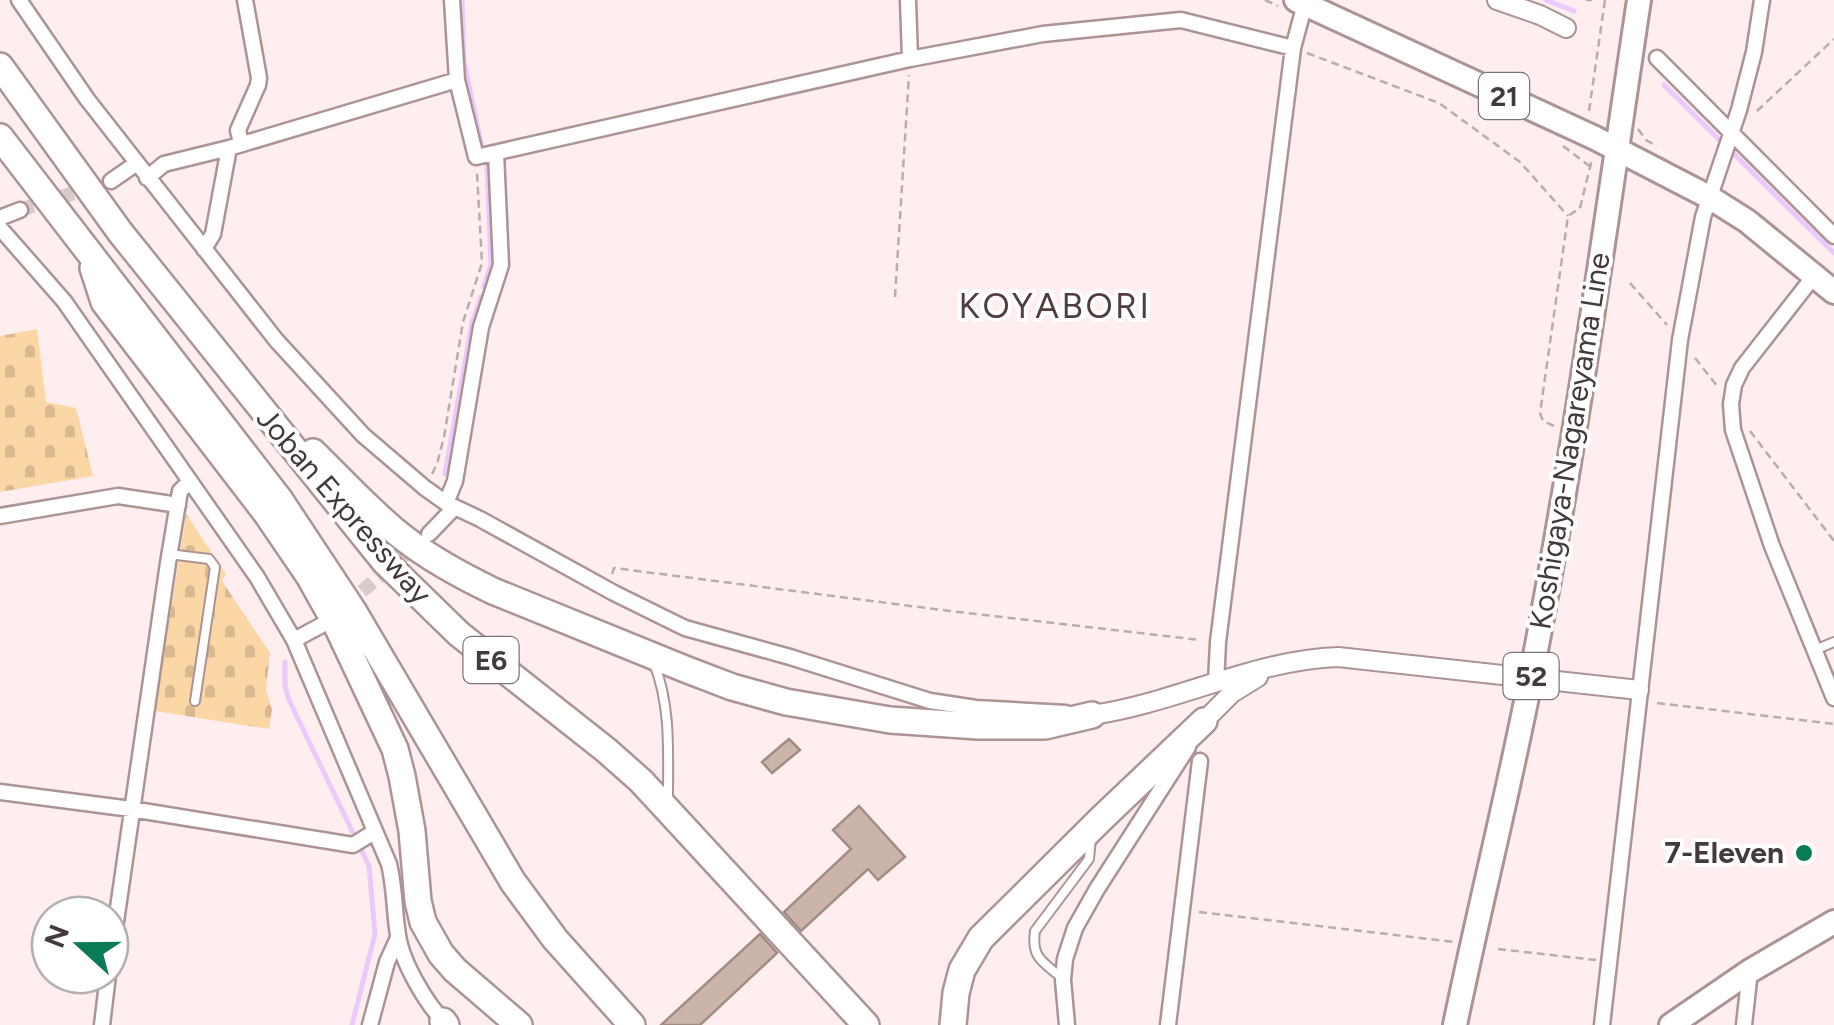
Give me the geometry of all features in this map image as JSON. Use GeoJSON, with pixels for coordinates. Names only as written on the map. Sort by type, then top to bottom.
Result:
{"type":"FeatureCollection","features":[{"type":"Feature","properties":{"kind":"highway","name":"Joban Expressway"},"geometry":{"type":"LineString","coordinates":[[0,66],[120,232],[384,561],[458,634],[606,750],[668,810],[866,1025]]}},
{"type":"Feature","properties":{"kind":"highway","name":"Joban Expressway"},"geometry":{"type":"LineString","coordinates":[[0,137],[302,532],[532,911],[632,1025]]}},
{"type":"Feature","properties":{"kind":"highway"},"geometry":{"type":"LineString","coordinates":[[88,253],[104,302],[266,513],[338,626],[382,720],[402,776],[424,922],[441,954],[455,970],[519,1025]]}},
{"type":"Feature","properties":{"kind":"highway"},"geometry":{"type":"LineString","coordinates":[[224,364],[406,540],[493,591],[685,669],[761,696],[890,720],[1045,726],[1092,715]]}},
{"type":"Feature","properties":{"kind":"highway"},"geometry":{"type":"LineString","coordinates":[[953,1025],[962,970],[981,938],[1204,722]]}},
{"type":"Feature","properties":{"kind":"main road","name":"52"},"geometry":{"type":"LineString","coordinates":[[1616,149],[1639,0]]}},
{"type":"Feature","properties":{"kind":"main road","name":"21"},"geometry":{"type":"LineString","coordinates":[[1302,1],[1709,197],[1747,221],[1834,292]]}},
{"type":"Feature","properties":{"kind":"main road","name":"Koshigaya-Nagareyama Line"},"geometry":{"type":"LineString","coordinates":[[1456,1025],[1531,677],[1576,429],[1616,149]]}},
{"type":"Feature","properties":{"kind":"main road"},"geometry":{"type":"LineString","coordinates":[[1671,1025],[1750,971],[1834,922]]}},
{"type":"Feature","properties":{"kind":"street"},"geometry":{"type":"LineString","coordinates":[[19,0],[87,100],[204,249],[276,340],[363,435],[450,505],[685,628],[790,656],[930,701],[976,708],[1092,715],[1149,705],[1303,658],[1338,656],[1531,677],[1639,695]]}},
{"type":"Feature","properties":{"kind":"street"},"geometry":{"type":"LineString","coordinates":[[204,249],[213,234],[238,130],[258,85],[245,0]]}},
{"type":"Feature","properties":{"kind":"street"},"geometry":{"type":"LineString","coordinates":[[452,0],[457,80],[476,157],[910,59],[1043,34],[1181,20],[1293,48]]}},
{"type":"Feature","properties":{"kind":"street"},"geometry":{"type":"LineString","coordinates":[[908,0],[910,59]]}},
{"type":"Feature","properties":{"kind":"street"},"geometry":{"type":"LineString","coordinates":[[1602,1025],[1680,340],[1709,197],[1737,117],[1754,52],[1762,0]]}},
{"type":"Feature","properties":{"kind":"street"},"geometry":{"type":"LineString","coordinates":[[1216,683],[1218,642],[1302,1]]}},
{"type":"Feature","properties":{"kind":"street"},"geometry":{"type":"LineString","coordinates":[[1506,2],[1566,28]]}},
{"type":"Feature","properties":{"kind":"street"},"geometry":{"type":"LineString","coordinates":[[1657,58],[1834,236]]}},
{"type":"Feature","properties":{"kind":"street"},"geometry":{"type":"LineString","coordinates":[[148,178],[164,164],[457,80]]}},
{"type":"Feature","properties":{"kind":"street"},"geometry":{"type":"LineString","coordinates":[[429,534],[450,505],[481,327],[501,264],[496,153]]}},
{"type":"Feature","properties":{"kind":"street"},"geometry":{"type":"LineString","coordinates":[[110,181],[137,163]]}},
{"type":"Feature","properties":{"kind":"street"},"geometry":{"type":"LineString","coordinates":[[20,210],[1,222],[64,301],[257,577],[294,640],[389,864],[398,938],[407,965],[446,1024]]}},
{"type":"Feature","properties":{"kind":"street"},"geometry":{"type":"LineString","coordinates":[[1814,276],[1742,368],[1734,385],[1731,409],[1733,430],[1772,546],[1834,698]]}},
{"type":"Feature","properties":{"kind":"street"},"geometry":{"type":"LineString","coordinates":[[119,895],[169,554],[180,492],[190,481]]}},
{"type":"Feature","properties":{"kind":"street"},"geometry":{"type":"LineString","coordinates":[[0,516],[118,496],[178,505]]}},
{"type":"Feature","properties":{"kind":"street"},"geometry":{"type":"LineString","coordinates":[[294,640],[322,626]]}},
{"type":"Feature","properties":{"kind":"street"},"geometry":{"type":"LineString","coordinates":[[1067,1025],[1065,959],[1075,928],[1097,890],[1204,722],[1232,694],[1280,664]]}},
{"type":"Feature","properties":{"kind":"street"},"geometry":{"type":"LineString","coordinates":[[1168,1025],[1200,762]]}},
{"type":"Feature","properties":{"kind":"street"},"geometry":{"type":"LineString","coordinates":[[0,792],[353,845],[374,832]]}},
{"type":"Feature","properties":{"kind":"street"},"geometry":{"type":"LineString","coordinates":[[370,1025],[387,962],[398,938]]}},
{"type":"Feature","properties":{"kind":"street"},"geometry":{"type":"LineString","coordinates":[[1744,1025],[1750,971]]}},
{"type":"Feature","properties":{"kind":"street"},"geometry":{"type":"LineString","coordinates":[[102,1025],[106,995]]}},
{"type":"Feature","properties":{"kind":"lane"},"geometry":{"type":"LineString","coordinates":[[169,554],[209,559],[216,568],[196,701]]}},
{"type":"Feature","properties":{"kind":"lane"},"geometry":{"type":"LineString","coordinates":[[1815,650],[1834,642]]}},
{"type":"Feature","properties":{"kind":"lane"},"geometry":{"type":"LineString","coordinates":[[645,652],[654,664],[668,715],[668,810]]}},
{"type":"Feature","properties":{"kind":"lane"},"geometry":{"type":"LineString","coordinates":[[1063,980],[1038,958],[1033,945],[1035,931],[1090,859],[1092,828]]}},
{"type":"Feature","properties":{"kind":"path"},"geometry":{"type":"LineString","coordinates":[[1586,0],[1592,0]]}},
{"type":"Feature","properties":{"kind":"path"},"geometry":{"type":"LineString","coordinates":[[1589,113],[1605,0]]}},
{"type":"Feature","properties":{"kind":"path"},"geometry":{"type":"LineString","coordinates":[[1737,117],[1753,114],[1834,39]]}},
{"type":"Feature","properties":{"kind":"path"},"geometry":{"type":"LineString","coordinates":[[1293,48],[1439,104],[1520,162],[1568,216]]}},
{"type":"Feature","properties":{"kind":"path"},"geometry":{"type":"LineString","coordinates":[[894,297],[910,59]]}},
{"type":"Feature","properties":{"kind":"path"},"geometry":{"type":"LineString","coordinates":[[1634,126],[1646,140]]}},
{"type":"Feature","properties":{"kind":"path"},"geometry":{"type":"LineString","coordinates":[[425,488],[437,464],[463,322],[482,263],[476,157]]}},
{"type":"Feature","properties":{"kind":"path"},"geometry":{"type":"LineString","coordinates":[[1576,429],[1552,426],[1543,421],[1540,413],[1568,216],[1580,208],[1592,159]]}},
{"type":"Feature","properties":{"kind":"path"},"geometry":{"type":"LineString","coordinates":[[1731,409],[1834,541]]}},
{"type":"Feature","properties":{"kind":"path"},"geometry":{"type":"LineString","coordinates":[[605,589],[614,568],[1218,642]]}},
{"type":"Feature","properties":{"kind":"path"},"geometry":{"type":"LineString","coordinates":[[1639,695],[1834,724]]}},
{"type":"Feature","properties":{"kind":"path"},"geometry":{"type":"LineString","coordinates":[[1183,910],[1472,944]]}},
{"type":"Feature","properties":{"kind":"path"},"geometry":{"type":"LineString","coordinates":[[1498,950],[1609,962]]}},
{"type":"Feature","properties":{"kind":"green space"},"geometry":{"type":"Polygon","coordinates":[[[37,329],[46,402],[76,408],[93,476],[0,492],[0,336],[37,329]]]}},
{"type":"Feature","properties":{"kind":"green space"},"geometry":{"type":"Polygon","coordinates":[[[186,514],[226,574],[222,581],[270,653],[266,689],[272,710],[269,729],[155,711],[186,514]]]}},
{"type":"Feature","properties":{"kind":"building"},"geometry":{"type":"Polygon","coordinates":[[[789,739],[800,750],[772,773],[762,762],[789,739]]]}},
{"type":"Feature","properties":{"kind":"building"},"geometry":{"type":"Polygon","coordinates":[[[859,806],[905,857],[878,880],[868,869],[801,931],[784,912],[851,849],[833,830],[859,806]]]}},
{"type":"Feature","properties":{"kind":"building"},"geometry":{"type":"Polygon","coordinates":[[[760,934],[777,953],[700,1025],[661,1025],[760,934]]]}},
{"type":"Feature","properties":{"kind":"waterway"},"geometry":{"type":"LineString","coordinates":[[462,0],[464,61],[482,148]]}},
{"type":"Feature","properties":{"kind":"waterway"},"geometry":{"type":"LineString","coordinates":[[1546,0],[1574,11]]}},
{"type":"Feature","properties":{"kind":"waterway"},"geometry":{"type":"LineString","coordinates":[[1664,85],[1834,253]]}},
{"type":"Feature","properties":{"kind":"waterway"},"geometry":{"type":"LineString","coordinates":[[484,287],[491,264],[487,166]]}},
{"type":"Feature","properties":{"kind":"waterway"},"geometry":{"type":"LineString","coordinates":[[445,474],[472,323],[481,297]]}},
{"type":"Feature","properties":{"kind":"waterway"},"geometry":{"type":"LineString","coordinates":[[285,662],[289,700],[369,866],[375,934],[352,1025]]}},
{"type":"Feature","properties":{"kind":"tunnel"},"geometry":{"type":"LineString","coordinates":[[20,210],[90,188]]}},
{"type":"Feature","properties":{"kind":"tunnel"},"geometry":{"type":"LineString","coordinates":[[346,605],[417,544]]}},
{"type":"Feature","properties":{"kind":"place","name":"7-Eleven"},"geometry":{"type":"Point","coordinates":[1804,853]}},
{"type":"Feature","properties":{"kind":"district","name":"KOYABORI"},"geometry":{"type":"Point","coordinates":[1055,306]}}]}
